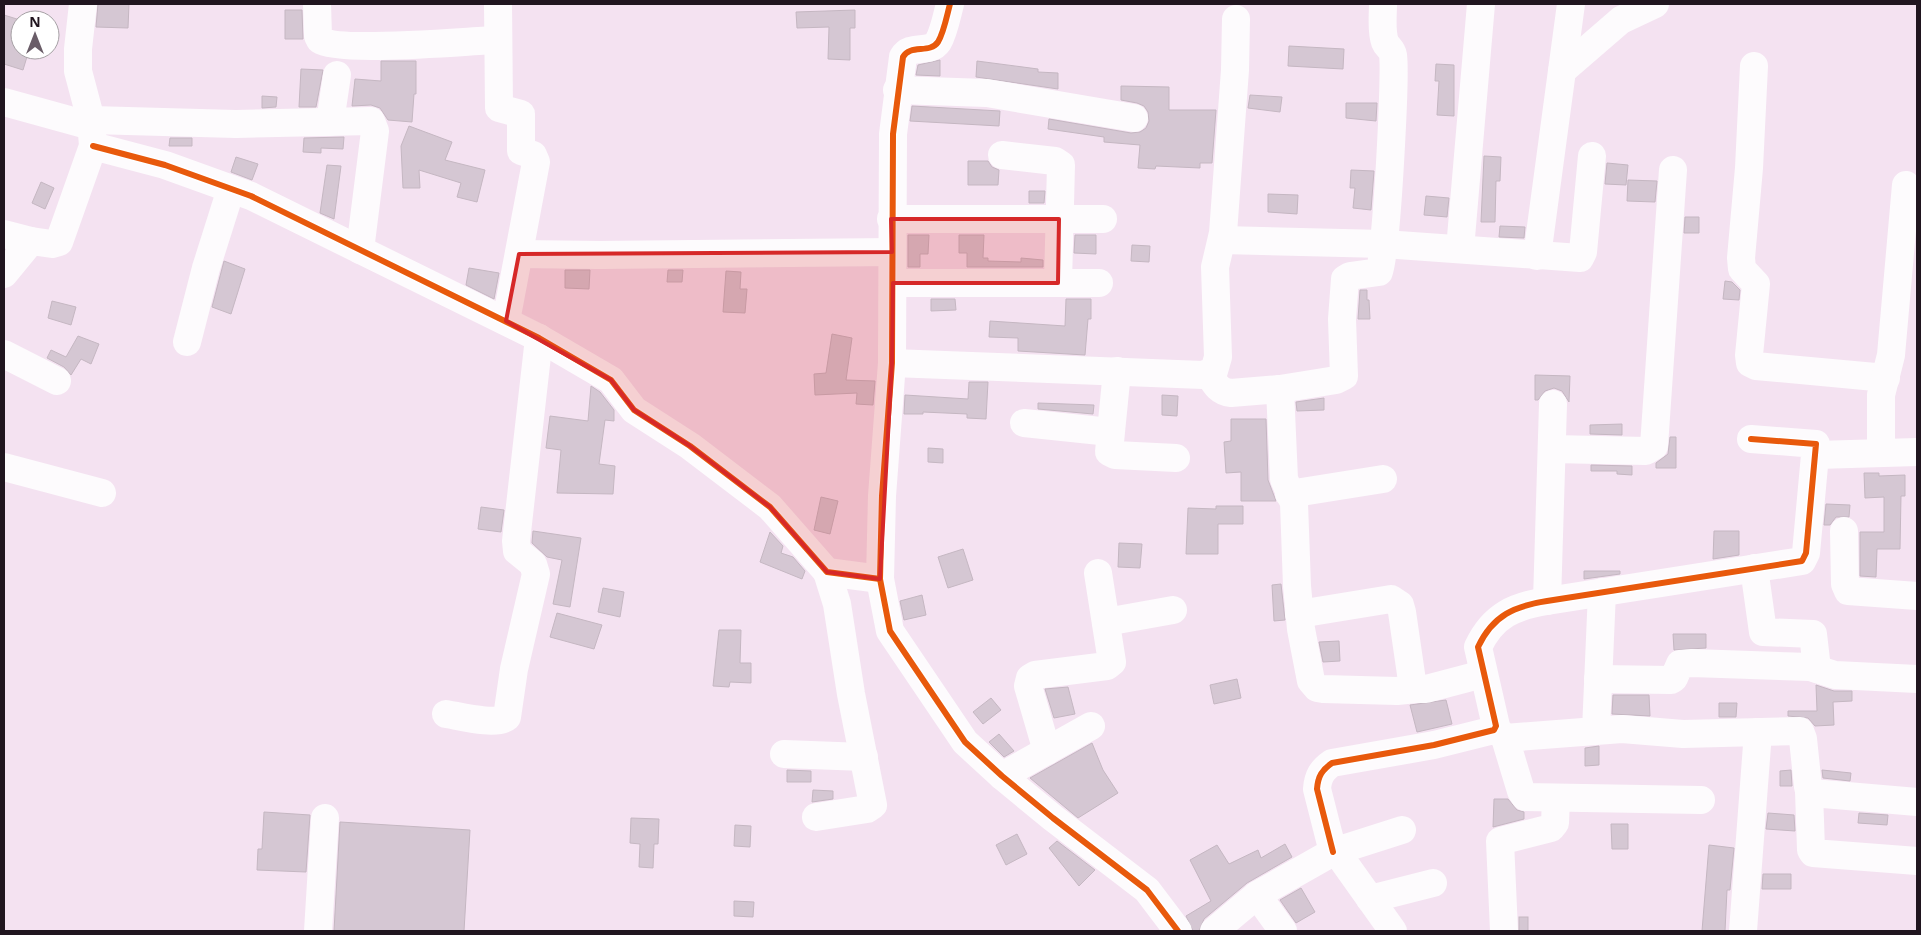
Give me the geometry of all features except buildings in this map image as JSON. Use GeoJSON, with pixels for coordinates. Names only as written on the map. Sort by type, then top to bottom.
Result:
{"type":"FeatureCollection","features":[{"type":"Feature","properties":{"kind":"street"},"geometry":{"type":"LineString","coordinates":[[4,234],[31,241],[59,242],[92,131],[78,71],[78,49],[83,4]]}},
{"type":"Feature","properties":{"kind":"street"},"geometry":{"type":"LineString","coordinates":[[317,4],[318,36],[320,40],[329,44],[383,46],[497,40]]}},
{"type":"Feature","properties":{"kind":"street"},"geometry":{"type":"LineString","coordinates":[[498,4],[499,108],[521,114],[521,151],[533,156],[536,162],[506,320]]}},
{"type":"Feature","properties":{"kind":"street"},"geometry":{"type":"LineString","coordinates":[[950,4],[938,41],[934,46],[905,53],[897,90],[893,134],[892,363],[882,496],[880,579],[890,631],[966,742],[1002,776],[1147,890],[1178,931]]}},
{"type":"Feature","properties":{"kind":"street"},"geometry":{"type":"LineString","coordinates":[[1209,374],[1218,388],[1225,392],[1280,389],[1336,380],[1344,376],[1342,319],[1345,279],[1350,276],[1379,272],[1382,267],[1391,133],[1393,54],[1384,39],[1383,4]]}},
{"type":"Feature","properties":{"kind":"street"},"geometry":{"type":"LineString","coordinates":[[1460,249],[1481,4]]}},
{"type":"Feature","properties":{"kind":"street"},"geometry":{"type":"LineString","coordinates":[[1537,256],[1571,4]]}},
{"type":"Feature","properties":{"kind":"street"},"geometry":{"type":"LineString","coordinates":[[1562,71],[1621,20],[1655,4]]}},
{"type":"Feature","properties":{"kind":"street"},"geometry":{"type":"LineString","coordinates":[[892,363],[1209,374],[1214,371],[1218,357],[1215,267],[1222,240],[1235,70],[1236,20]]}},
{"type":"Feature","properties":{"kind":"street"},"geometry":{"type":"LineString","coordinates":[[1754,66],[1749,168],[1741,258],[1742,269],[1756,284],[1749,355],[1750,363],[1756,366],[1886,378]]}},
{"type":"Feature","properties":{"kind":"street"},"geometry":{"type":"LineString","coordinates":[[330,122],[337,75]]}},
{"type":"Feature","properties":{"kind":"street"},"geometry":{"type":"LineString","coordinates":[[897,90],[987,93],[1134,118]]}},
{"type":"Feature","properties":{"kind":"street"},"geometry":{"type":"LineString","coordinates":[[4,102],[92,131],[142,158],[252,196],[506,320],[611,380],[634,410],[690,446],[770,507],[827,572],[837,604],[873,805],[867,809],[816,817]]}},
{"type":"Feature","properties":{"kind":"street"},"geometry":{"type":"LineString","coordinates":[[92,131],[236,124],[371,121],[375,131],[360,250]]}},
{"type":"Feature","properties":{"kind":"street"},"geometry":{"type":"LineString","coordinates":[[1002,154],[1055,161],[1061,165],[1058,283]]}},
{"type":"Feature","properties":{"kind":"street"},"geometry":{"type":"LineString","coordinates":[[1222,240],[1384,244],[1572,259],[1582,256],[1592,156]]}},
{"type":"Feature","properties":{"kind":"street"},"geometry":{"type":"LineString","coordinates":[[1552,449],[1646,451],[1654,446],[1674,170]]}},
{"type":"Feature","properties":{"kind":"street"},"geometry":{"type":"LineString","coordinates":[[1881,454],[1881,395],[1891,355],[1908,266],[1906,185]]}},
{"type":"Feature","properties":{"kind":"street"},"geometry":{"type":"LineString","coordinates":[[187,342],[206,268],[231,188]]}},
{"type":"Feature","properties":{"kind":"street"},"geometry":{"type":"LineString","coordinates":[[892,219],[1103,220]]}},
{"type":"Feature","properties":{"kind":"street"},"geometry":{"type":"LineString","coordinates":[[4,274],[31,241]]}},
{"type":"Feature","properties":{"kind":"street"},"geometry":{"type":"LineString","coordinates":[[518,254],[892,252]]}},
{"type":"Feature","properties":{"kind":"street"},"geometry":{"type":"LineString","coordinates":[[893,283],[1099,283]]}},
{"type":"Feature","properties":{"kind":"street"},"geometry":{"type":"LineString","coordinates":[[446,714],[492,721],[501,721],[506,718],[514,669],[536,574],[533,564],[516,551],[516,541],[540,338]]}},
{"type":"Feature","properties":{"kind":"street"},"geometry":{"type":"LineString","coordinates":[[4,354],[57,381]]}},
{"type":"Feature","properties":{"kind":"street"},"geometry":{"type":"LineString","coordinates":[[1117,371],[1108,448],[1111,454],[1176,458]]}},
{"type":"Feature","properties":{"kind":"street"},"geometry":{"type":"LineString","coordinates":[[1280,389],[1284,479],[1294,503],[1299,614],[1311,681],[1317,688],[1397,692],[1426,689],[1483,674]]}},
{"type":"Feature","properties":{"kind":"street"},"geometry":{"type":"LineString","coordinates":[[1547,601],[1553,404]]}},
{"type":"Feature","properties":{"kind":"street"},"geometry":{"type":"LineString","coordinates":[[1024,423],[1110,432]]}},
{"type":"Feature","properties":{"kind":"street"},"geometry":{"type":"LineString","coordinates":[[1701,800],[1556,799],[1530,798],[1522,794],[1500,733],[1483,674],[1479,645],[1500,617],[1523,605],[1708,574],[1799,562],[1804,558],[1817,447],[1814,443],[1752,439]]}},
{"type":"Feature","properties":{"kind":"street"},"geometry":{"type":"LineString","coordinates":[[1817,455],[1917,452]]}},
{"type":"Feature","properties":{"kind":"street"},"geometry":{"type":"LineString","coordinates":[[4,466],[102,493]]}},
{"type":"Feature","properties":{"kind":"street"},"geometry":{"type":"LineString","coordinates":[[1289,494],[1383,479]]}},
{"type":"Feature","properties":{"kind":"street"},"geometry":{"type":"LineString","coordinates":[[1844,531],[1845,584],[1848,591],[1917,596]]}},
{"type":"Feature","properties":{"kind":"street"},"geometry":{"type":"LineString","coordinates":[[1754,568],[1763,632],[1813,634],[1817,669]]}},
{"type":"Feature","properties":{"kind":"street"},"geometry":{"type":"LineString","coordinates":[[827,572],[880,579]]}},
{"type":"Feature","properties":{"kind":"street"},"geometry":{"type":"LineString","coordinates":[[1047,751],[1028,686],[1030,678],[1035,675],[1110,665],[1112,658],[1098,573]]}},
{"type":"Feature","properties":{"kind":"street"},"geometry":{"type":"LineString","coordinates":[[1596,730],[1602,592]]}},
{"type":"Feature","properties":{"kind":"street"},"geometry":{"type":"LineString","coordinates":[[1299,614],[1382,599],[1396,601],[1402,612],[1412,681],[1416,689]]}},
{"type":"Feature","properties":{"kind":"street"},"geometry":{"type":"LineString","coordinates":[[1106,622],[1173,610]]}},
{"type":"Feature","properties":{"kind":"street"},"geometry":{"type":"LineString","coordinates":[[1598,679],[1671,680],[1674,678],[1678,666],[1684,663],[1792,666],[1817,669],[1838,676],[1917,679]]}},
{"type":"Feature","properties":{"kind":"street"},"geometry":{"type":"LineString","coordinates":[[1002,776],[1091,726]]}},
{"type":"Feature","properties":{"kind":"street"},"geometry":{"type":"LineString","coordinates":[[1393,931],[1334,852],[1317,788],[1318,779],[1323,770],[1332,763],[1434,745],[1493,731],[1500,733],[1636,729],[1683,734],[1801,733],[1810,791],[1811,850],[1814,853],[1917,861]]}},
{"type":"Feature","properties":{"kind":"street"},"geometry":{"type":"LineString","coordinates":[[1743,931],[1758,732]]}},
{"type":"Feature","properties":{"kind":"street"},"geometry":{"type":"LineString","coordinates":[[784,754],[864,757]]}},
{"type":"Feature","properties":{"kind":"street"},"geometry":{"type":"LineString","coordinates":[[1810,791],[1817,795],[1917,802]]}},
{"type":"Feature","properties":{"kind":"street"},"geometry":{"type":"LineString","coordinates":[[1504,931],[1500,841],[1551,828],[1555,822],[1556,799]]}},
{"type":"Feature","properties":{"kind":"street"},"geometry":{"type":"LineString","coordinates":[[318,931],[326,818]]}},
{"type":"Feature","properties":{"kind":"street"},"geometry":{"type":"LineString","coordinates":[[1214,931],[1257,896],[1334,852],[1402,830]]}},
{"type":"Feature","properties":{"kind":"street"},"geometry":{"type":"LineString","coordinates":[[1370,899],[1433,882]]}},
{"type":"Feature","properties":{"kind":"street"},"geometry":{"type":"LineString","coordinates":[[1257,896],[1283,931]]}},
{"type":"Feature","properties":{"kind":"highlighted area"},"geometry":{"type":"Polygon","coordinates":[[[891,219],[1059,219],[1058,283],[893,283],[892,363],[880,579],[827,572],[770,507],[690,446],[634,410],[611,380],[506,321],[519,254],[892,252],[891,219]]]}},
{"type":"Feature","properties":{"kind":"cycle path"},"geometry":{"type":"LineString","coordinates":[[950,4],[944,28],[938,42],[930,48],[910,51],[903,57],[893,134],[892,363],[882,496],[880,579],[890,631],[965,742],[1002,776],[1053,818],[1147,890],[1178,931]]}},
{"type":"Feature","properties":{"kind":"cycle path"},"geometry":{"type":"LineString","coordinates":[[93,146],[165,165],[251,196],[539,338],[611,380],[634,410],[690,446],[770,507],[827,572],[880,579]]}},
{"type":"Feature","properties":{"kind":"cycle path"},"geometry":{"type":"LineString","coordinates":[[1333,852],[1317,789],[1318,780],[1323,771],[1332,763],[1434,745],[1494,730],[1496,726],[1478,647],[1491,627],[1506,614],[1535,603],[1802,561],[1806,553],[1816,444],[1751,439]]}}]}
